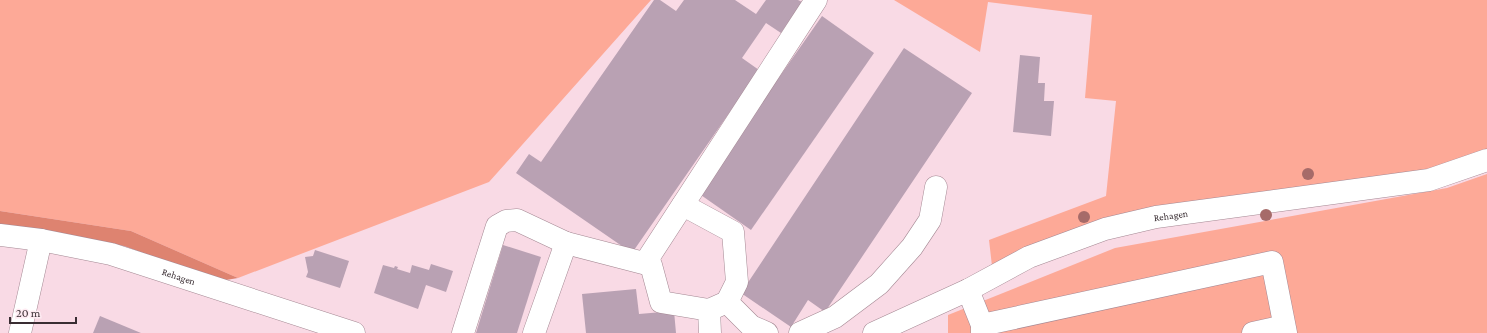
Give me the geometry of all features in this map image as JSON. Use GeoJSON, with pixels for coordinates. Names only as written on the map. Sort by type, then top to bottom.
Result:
{"type":"FeatureCollection","features":[{"type":"Feature","properties":{"kind":"street"},"geometry":{"type":"LineString","coordinates":[[645,264],[816,0]]}},
{"type":"Feature","properties":{"kind":"street","name":"Rehagen"},"geometry":{"type":"LineString","coordinates":[[874,333],[968,290],[1029,257],[1105,229],[1164,216],[1277,200],[1373,189],[1429,180],[1487,160]]}},
{"type":"Feature","properties":{"kind":"street"},"geometry":{"type":"LineString","coordinates":[[800,333],[835,317],[879,284],[912,247],[930,220],[936,187]]}},
{"type":"Feature","properties":{"kind":"street"},"geometry":{"type":"LineString","coordinates":[[683,205],[733,232],[737,282],[718,306],[710,333]]}},
{"type":"Feature","properties":{"kind":"street"},"geometry":{"type":"LineString","coordinates":[[463,333],[497,226],[506,221],[516,220],[566,243],[651,265],[661,302],[718,306],[751,326],[767,333]]}},
{"type":"Feature","properties":{"kind":"street","name":"Rehagen"},"geometry":{"type":"LineString","coordinates":[[0,235],[41,240],[111,254],[354,333]]}},
{"type":"Feature","properties":{"kind":"street"},"geometry":{"type":"LineString","coordinates":[[20,333],[41,240]]}},
{"type":"Feature","properties":{"kind":"street"},"geometry":{"type":"LineString","coordinates":[[534,333],[566,243]]}},
{"type":"Feature","properties":{"kind":"street"},"geometry":{"type":"LineString","coordinates":[[968,290],[982,329],[1272,262],[1285,329],[1252,333]]}},
{"type":"Feature","properties":{"kind":"shaded area"},"geometry":{"type":"Polygon","coordinates":[[[0,0],[651,0],[489,182],[238,278],[131,231],[0,211],[0,0]]]}},
{"type":"Feature","properties":{"kind":"shaded area"},"geometry":{"type":"Polygon","coordinates":[[[894,0],[1487,0],[1487,149],[1431,171],[1275,193],[992,266],[989,240],[1106,196],[1116,101],[1085,98],[1092,15],[988,2],[980,52],[894,0]]]}},
{"type":"Feature","properties":{"kind":"shaded area"},"geometry":{"type":"Polygon","coordinates":[[[1487,174],[1487,333],[948,333],[948,315],[1115,248],[1447,188],[1487,174]]]}},
{"type":"Feature","properties":{"kind":"shaded area"},"geometry":{"type":"Polygon","coordinates":[[[0,211],[131,231],[238,278],[220,281],[124,246],[0,230],[0,211]]]}},
{"type":"Feature","properties":{"kind":"building"},"geometry":{"type":"Polygon","coordinates":[[[654,0],[660,0],[676,11],[684,0],[735,0],[756,14],[766,0],[798,0],[802,2],[781,33],[766,23],[742,58],[759,70],[632,253],[516,173],[529,154],[541,162],[654,0]]]}},
{"type":"Feature","properties":{"kind":"building"},"geometry":{"type":"Polygon","coordinates":[[[822,16],[874,53],[751,230],[698,193],[822,16]]]}},
{"type":"Feature","properties":{"kind":"building"},"geometry":{"type":"Polygon","coordinates":[[[904,48],[972,93],[825,312],[808,300],[791,327],[741,293],[904,48]]]}},
{"type":"Feature","properties":{"kind":"building"},"geometry":{"type":"Polygon","coordinates":[[[1020,55],[1040,57],[1038,83],[1045,83],[1044,101],[1054,101],[1051,136],[1013,132],[1020,55]]]}},
{"type":"Feature","properties":{"kind":"building"},"geometry":{"type":"Polygon","coordinates":[[[503,245],[541,257],[517,333],[476,333],[503,245]]]}},
{"type":"Feature","properties":{"kind":"building"},"geometry":{"type":"Polygon","coordinates":[[[315,250],[349,261],[340,288],[306,277],[308,272],[305,257],[313,256],[315,250]]]}},
{"type":"Feature","properties":{"kind":"building"},"geometry":{"type":"Polygon","coordinates":[[[431,264],[453,271],[446,292],[426,285],[418,309],[374,293],[383,265],[394,268],[395,266],[398,267],[397,269],[410,273],[412,265],[429,270],[431,264]]]}},
{"type":"Feature","properties":{"kind":"building"},"geometry":{"type":"Polygon","coordinates":[[[636,289],[639,314],[674,311],[676,333],[586,333],[582,294],[636,289]]]}},
{"type":"Feature","properties":{"kind":"building"},"geometry":{"type":"Polygon","coordinates":[[[100,316],[141,333],[93,333],[100,316]]]}}]}
